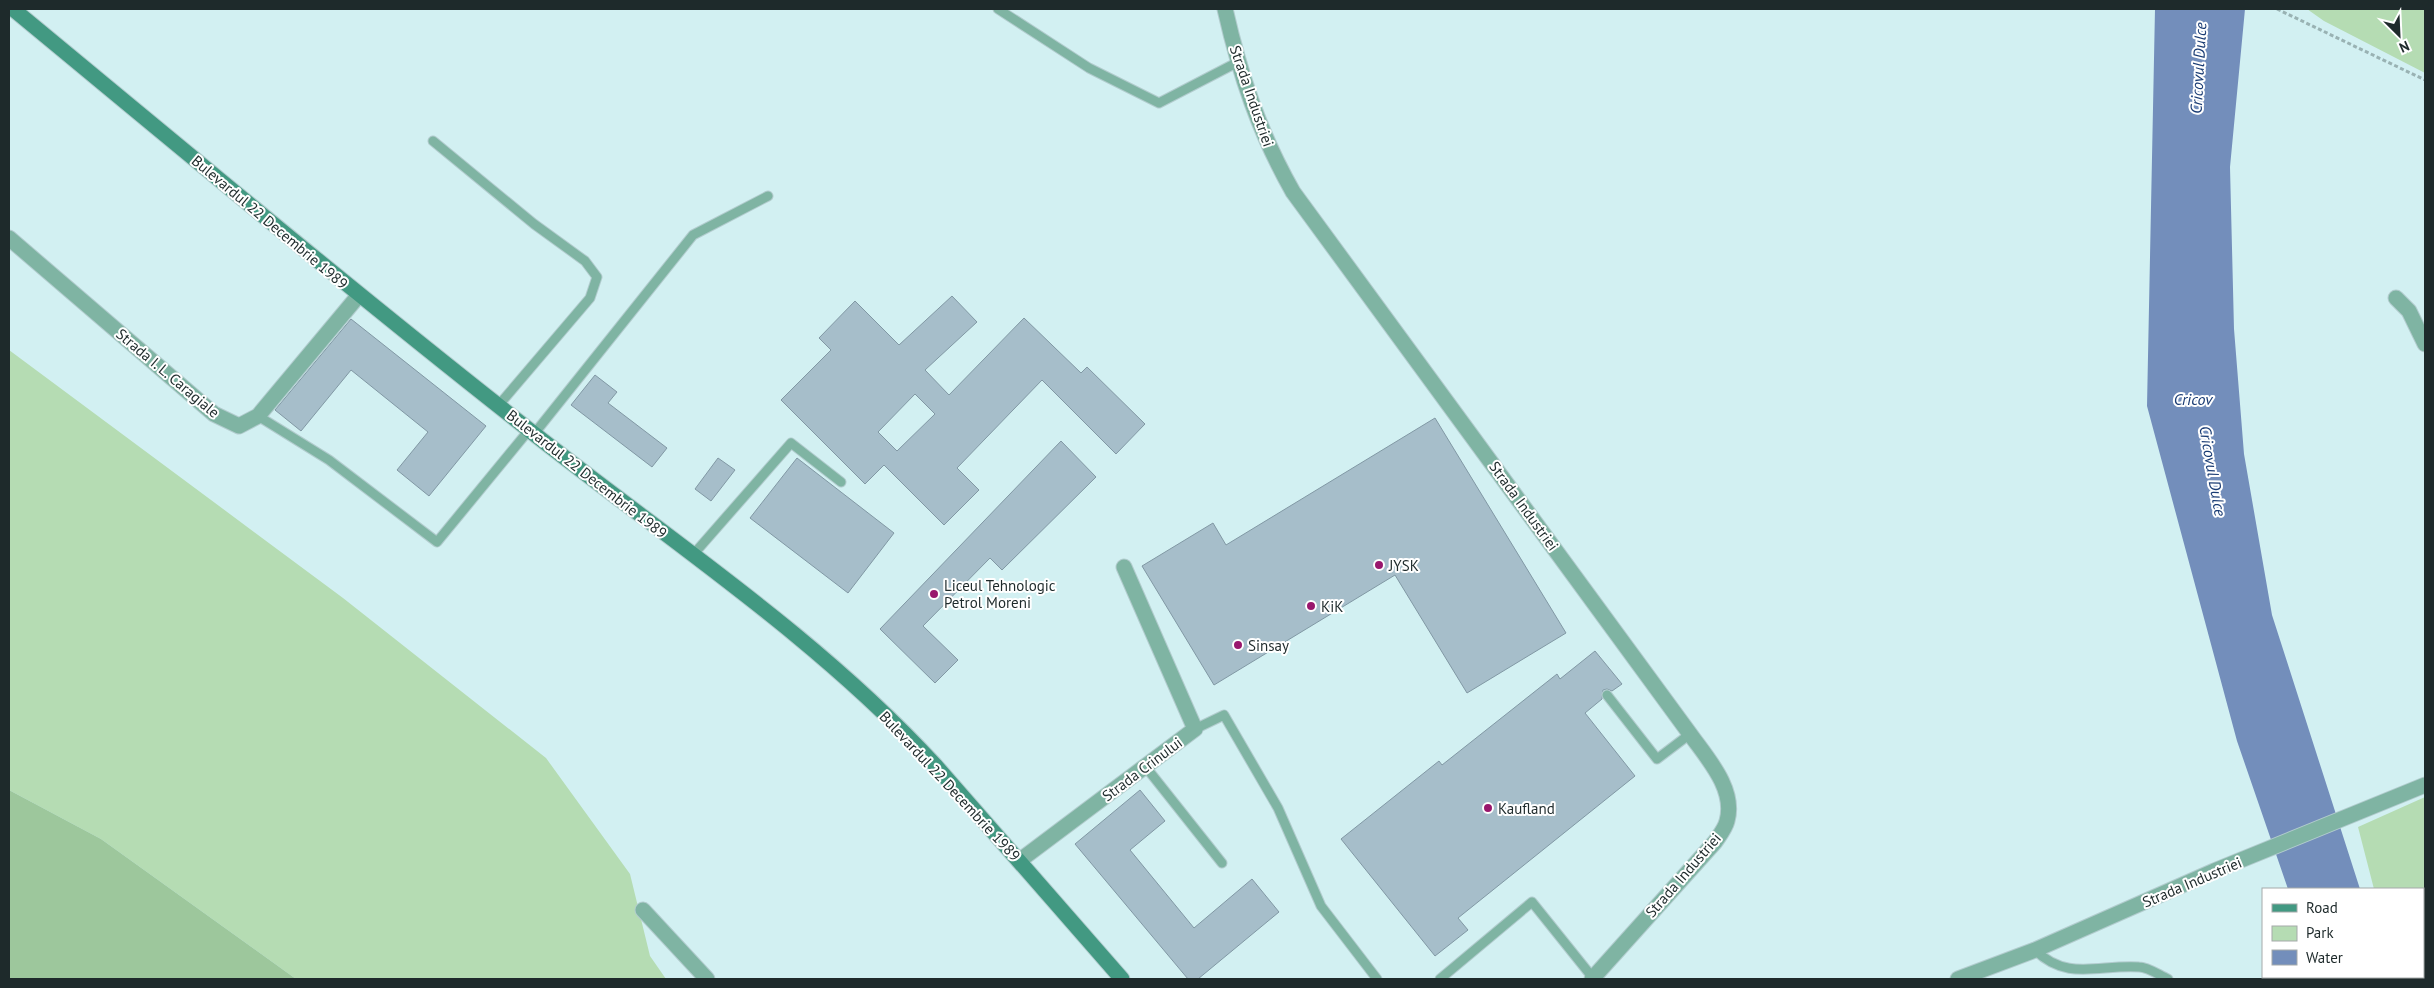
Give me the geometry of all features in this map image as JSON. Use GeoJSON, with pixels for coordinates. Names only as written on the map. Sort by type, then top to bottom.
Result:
{"type":"FeatureCollection","features":[{"type":"Feature","properties":{"kind":"main road","name":"Bulevardul 22 Decembrie 1989"},"geometry":{"type":"LineString","coordinates":[[13,9],[359,295],[498,406],[798,637],[903,730],[1122,979]]}},
{"type":"Feature","properties":{"kind":"street","name":"Strada Industriei"},"geometry":{"type":"LineString","coordinates":[[1225,9],[1238,62],[1260,128],[1293,192],[1715,768],[1725,790],[1729,805],[1726,823],[1715,842],[1593,979]]}},
{"type":"Feature","properties":{"kind":"street","name":"Strada I. L. Caragiale"},"geometry":{"type":"LineString","coordinates":[[9,238],[214,414],[239,426],[258,416],[359,295]]}},
{"type":"Feature","properties":{"kind":"street"},"geometry":{"type":"LineString","coordinates":[[2396,298],[2410,311],[2425,344]]}},
{"type":"Feature","properties":{"kind":"street","name":"Strada Crinului"},"geometry":{"type":"LineString","coordinates":[[1019,861],[1195,729],[1124,567]]}},
{"type":"Feature","properties":{"kind":"street","name":"Strada Industriei"},"geometry":{"type":"LineString","coordinates":[[1958,979],[2035,950],[2239,862],[2423,786]]}},
{"type":"Feature","properties":{"kind":"street"},"geometry":{"type":"LineString","coordinates":[[643,910],[707,979]]}},
{"type":"Feature","properties":{"kind":"lane"},"geometry":{"type":"LineString","coordinates":[[998,9],[1089,68],[1159,103],[1238,62]]}},
{"type":"Feature","properties":{"kind":"lane"},"geometry":{"type":"LineString","coordinates":[[433,141],[534,224],[586,261],[597,277],[590,298],[498,406]]}},
{"type":"Feature","properties":{"kind":"lane"},"geometry":{"type":"LineString","coordinates":[[258,416],[329,460],[437,542],[532,432],[693,235],[768,196]]}},
{"type":"Feature","properties":{"kind":"lane"},"geometry":{"type":"LineString","coordinates":[[692,556],[791,443],[841,482]]}},
{"type":"Feature","properties":{"kind":"lane"},"geometry":{"type":"LineString","coordinates":[[1607,696],[1657,759],[1690,734]]}},
{"type":"Feature","properties":{"kind":"lane"},"geometry":{"type":"LineString","coordinates":[[1195,729],[1224,715],[1278,808],[1321,906],[1377,979]]}},
{"type":"Feature","properties":{"kind":"lane"},"geometry":{"type":"LineString","coordinates":[[1145,766],[1222,863]]}},
{"type":"Feature","properties":{"kind":"lane"},"geometry":{"type":"LineString","coordinates":[[1440,979],[1532,902],[1593,979]]}},
{"type":"Feature","properties":{"kind":"lane"},"geometry":{"type":"LineString","coordinates":[[2035,950],[2047,962],[2061,968],[2092,969],[2141,966],[2168,979]]}},
{"type":"Feature","properties":{"kind":"path"},"geometry":{"type":"LineString","coordinates":[[2276,9],[2425,80]]}},
{"type":"Feature","properties":{"kind":"green space"},"geometry":{"type":"Polygon","coordinates":[[[2307,9],[2425,9],[2425,73],[2324,21],[2307,9]]]}},
{"type":"Feature","properties":{"kind":"green space"},"geometry":{"type":"Polygon","coordinates":[[[9,350],[343,598],[546,758],[630,874],[650,956],[666,979],[296,979],[101,839],[9,790],[9,350]]]}},
{"type":"Feature","properties":{"kind":"green space"},"geometry":{"type":"Polygon","coordinates":[[[9,790],[101,839],[296,979],[9,979],[9,790]]]}},
{"type":"Feature","properties":{"kind":"green space"},"geometry":{"type":"Polygon","coordinates":[[[2425,797],[2425,979],[2398,978],[2424,978],[2424,888],[2374,888],[2358,827],[2425,797]]]}},
{"type":"Feature","properties":{"kind":"water","name":"Cricov"},"geometry":{"type":"Polygon","coordinates":[[[2155,9],[2245,9],[2230,167],[2234,329],[2244,454],[2272,615],[2360,888],[2288,888],[2237,741],[2147,406],[2155,9]]]}},
{"type":"Feature","properties":{"kind":"building"},"geometry":{"type":"Polygon","coordinates":[[[952,296],[977,322],[925,370],[949,395],[1024,318],[1081,373],[1087,367],[1145,424],[1116,454],[1042,380],[957,468],[979,490],[944,525],[884,465],[865,484],[781,400],[831,350],[819,338],[855,301],[899,345],[952,296]],[[915,394],[878,432],[897,451],[935,414],[915,394]]]}},
{"type":"Feature","properties":{"kind":"building"},"geometry":{"type":"Polygon","coordinates":[[[351,319],[486,426],[429,496],[397,470],[428,432],[351,370],[301,431],[275,410],[351,319]]]}},
{"type":"Feature","properties":{"kind":"building"},"geometry":{"type":"Polygon","coordinates":[[[595,375],[617,392],[608,403],[667,448],[652,467],[571,405],[595,375]]]}},
{"type":"Feature","properties":{"kind":"building"},"geometry":{"type":"Polygon","coordinates":[[[1435,418],[1566,633],[1467,693],[1395,575],[1214,685],[1142,566],[1213,523],[1226,545],[1435,418]]]}},
{"type":"Feature","properties":{"kind":"building"},"geometry":{"type":"Polygon","coordinates":[[[1061,441],[1096,477],[1002,570],[990,558],[923,626],[958,660],[935,683],[880,629],[1061,441]]]}},
{"type":"Feature","properties":{"kind":"building"},"geometry":{"type":"Polygon","coordinates":[[[718,458],[735,470],[711,501],[695,489],[718,458]]]}},
{"type":"Feature","properties":{"kind":"building"},"geometry":{"type":"Polygon","coordinates":[[[797,458],[894,533],[848,593],[750,518],[797,458]]]}},
{"type":"Feature","properties":{"kind":"building","name":"Kaufland"},"geometry":{"type":"Polygon","coordinates":[[[1595,651],[1622,684],[1612,691],[1603,690],[1602,699],[1585,713],[1635,776],[1458,918],[1468,930],[1435,956],[1341,839],[1439,761],[1442,765],[1557,674],[1560,679],[1595,651]]]}},
{"type":"Feature","properties":{"kind":"building"},"geometry":{"type":"Polygon","coordinates":[[[1140,790],[1165,821],[1130,850],[1194,928],[1252,879],[1279,912],[1198,979],[1188,979],[1075,844],[1140,790]]]}},
{"type":"Feature","properties":{"kind":"place","name":"JYSK"},"geometry":{"type":"Point","coordinates":[1379,565]}},
{"type":"Feature","properties":{"kind":"place","name":"Liceul Tehnologic Petrol Moreni"},"geometry":{"type":"Point","coordinates":[934,594]}},
{"type":"Feature","properties":{"kind":"place","name":"KiK"},"geometry":{"type":"Point","coordinates":[1311,606]}},
{"type":"Feature","properties":{"kind":"place","name":"Sinsay"},"geometry":{"type":"Point","coordinates":[1238,645]}},
{"type":"Feature","properties":{"kind":"place","name":"Kaufland"},"geometry":{"type":"Point","coordinates":[1488,808]}},
{"type":"Feature","properties":{"kind":"water label","name":"Cricovul Dulce"},"geometry":{"type":"Point","coordinates":[2198,68]}},
{"type":"Feature","properties":{"kind":"water label","name":"Cricovul Dulce"},"geometry":{"type":"Point","coordinates":[2213,471]}}]}
